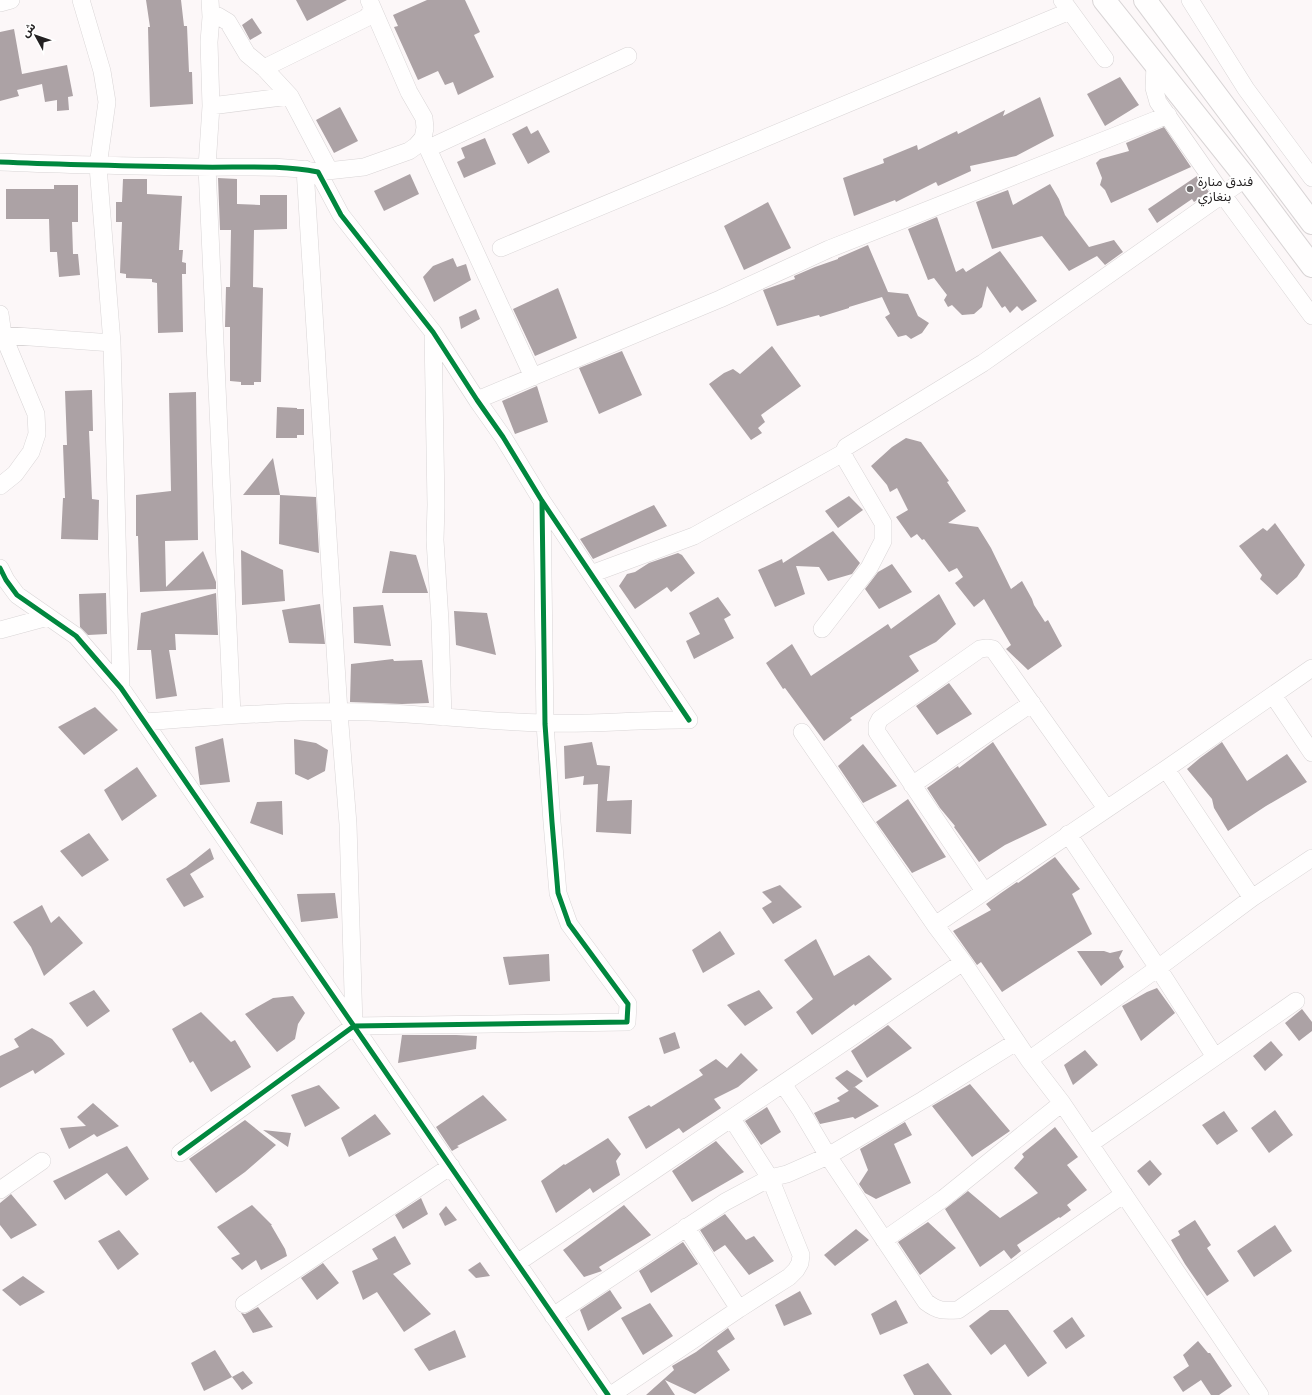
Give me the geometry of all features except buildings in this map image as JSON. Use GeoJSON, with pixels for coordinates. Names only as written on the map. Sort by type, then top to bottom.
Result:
{"type":"FeatureCollection","features":[{"type":"Feature","properties":{"kind":"highway"},"geometry":{"type":"LineString","coordinates":[[1104,0],[1246,178],[1312,266]]}},
{"type":"Feature","properties":{"kind":"highway"},"geometry":{"type":"LineString","coordinates":[[1145,0],[1312,223]]}},
{"type":"Feature","properties":{"kind":"street"},"geometry":{"type":"LineString","coordinates":[[0,3],[11,0]]}},
{"type":"Feature","properties":{"kind":"street"},"geometry":{"type":"LineString","coordinates":[[81,0],[102,71],[107,102],[98,166],[112,342],[121,688]]}},
{"type":"Feature","properties":{"kind":"street"},"geometry":{"type":"LineString","coordinates":[[210,0],[210,106],[207,167],[232,715]]}},
{"type":"Feature","properties":{"kind":"street"},"geometry":{"type":"LineString","coordinates":[[1190,0],[1246,89],[1312,178]]}},
{"type":"Feature","properties":{"kind":"street"},"geometry":{"type":"LineString","coordinates":[[264,68],[366,18],[371,5]]}},
{"type":"Feature","properties":{"kind":"street"},"geometry":{"type":"LineString","coordinates":[[371,5],[409,92],[424,118],[426,143],[533,376]]}},
{"type":"Feature","properties":{"kind":"street"},"geometry":{"type":"LineString","coordinates":[[501,248],[1066,6],[1105,59]]}},
{"type":"Feature","properties":{"kind":"street"},"geometry":{"type":"LineString","coordinates":[[146,722],[276,712],[370,712],[545,724],[623,722],[659,719],[690,720],[542,501],[504,437],[477,400],[433,332],[341,215],[317,171],[290,96],[264,68],[247,54],[228,22],[218,16],[211,17]]}},
{"type":"Feature","properties":{"kind":"street"},"geometry":{"type":"LineString","coordinates":[[0,162],[98,166],[272,167],[317,171],[364,167],[410,151],[416,146],[628,56]]}},
{"type":"Feature","properties":{"kind":"street"},"geometry":{"type":"LineString","coordinates":[[1155,65],[1154,88],[1158,102],[1223,195],[1312,316]]}},
{"type":"Feature","properties":{"kind":"street"},"geometry":{"type":"LineString","coordinates":[[210,106],[290,96]]}},
{"type":"Feature","properties":{"kind":"street"},"geometry":{"type":"LineString","coordinates":[[477,400],[720,299],[829,249],[1168,115]]}},
{"type":"Feature","properties":{"kind":"street"},"geometry":{"type":"LineString","coordinates":[[317,171],[339,712],[348,824],[354,1026]]}},
{"type":"Feature","properties":{"kind":"street"},"geometry":{"type":"LineString","coordinates":[[591,574],[694,536],[843,453],[846,447],[984,363],[1246,178]]}},
{"type":"Feature","properties":{"kind":"street"},"geometry":{"type":"LineString","coordinates":[[0,314],[2,337],[36,414],[36,434],[30,452],[15,474],[0,486]]}},
{"type":"Feature","properties":{"kind":"street"},"geometry":{"type":"LineString","coordinates":[[433,332],[436,505],[435,540],[440,621],[443,717]]}},
{"type":"Feature","properties":{"kind":"street"},"geometry":{"type":"LineString","coordinates":[[2,337],[112,342]]}},
{"type":"Feature","properties":{"kind":"street"},"geometry":{"type":"LineString","coordinates":[[822,629],[869,568],[883,541],[883,523],[843,453]]}},
{"type":"Feature","properties":{"kind":"street"},"geometry":{"type":"LineString","coordinates":[[180,1153],[354,1026],[627,1022],[628,1004],[569,924],[558,893],[545,724],[542,501]]}},
{"type":"Feature","properties":{"kind":"street"},"geometry":{"type":"LineString","coordinates":[[0,568],[6,580],[17,595],[76,636],[121,688],[146,722],[608,1395]]}},
{"type":"Feature","properties":{"kind":"street"},"geometry":{"type":"LineString","coordinates":[[0,630],[48,617]]}},
{"type":"Feature","properties":{"kind":"street"},"geometry":{"type":"LineString","coordinates":[[984,892],[877,732],[877,725],[880,719],[980,649],[987,648],[993,650],[1106,808]]}},
{"type":"Feature","properties":{"kind":"street"},"geometry":{"type":"LineString","coordinates":[[935,925],[1106,808],[1166,769],[1312,668]]}},
{"type":"Feature","properties":{"kind":"street"},"geometry":{"type":"LineString","coordinates":[[1273,695],[1312,753]]}},
{"type":"Feature","properties":{"kind":"street"},"geometry":{"type":"LineString","coordinates":[[912,785],[1032,703]]}},
{"type":"Feature","properties":{"kind":"street"},"geometry":{"type":"LineString","coordinates":[[802,732],[935,925],[963,962],[1028,1060],[1062,1103],[1260,1395]]}},
{"type":"Feature","properties":{"kind":"street"},"geometry":{"type":"LineString","coordinates":[[1166,769],[1252,898]]}},
{"type":"Feature","properties":{"kind":"street"},"geometry":{"type":"LineString","coordinates":[[1068,834],[1216,1057]]}},
{"type":"Feature","properties":{"kind":"street"},"geometry":{"type":"LineString","coordinates":[[1028,1060],[1158,968],[1252,898],[1312,858]]}},
{"type":"Feature","properties":{"kind":"street"},"geometry":{"type":"LineString","coordinates":[[517,1264],[963,962]]}},
{"type":"Feature","properties":{"kind":"street"},"geometry":{"type":"LineString","coordinates":[[1090,1144],[1296,1001]]}},
{"type":"Feature","properties":{"kind":"street"},"geometry":{"type":"LineString","coordinates":[[553,1316],[725,1202],[770,1178],[787,1174],[828,1156],[923,1100],[1016,1042]]}},
{"type":"Feature","properties":{"kind":"street"},"geometry":{"type":"LineString","coordinates":[[783,1084],[828,1156],[926,1302],[934,1308],[943,1311],[958,1310],[1124,1194]]}},
{"type":"Feature","properties":{"kind":"street"},"geometry":{"type":"LineString","coordinates":[[884,1240],[944,1198],[1062,1103]]}},
{"type":"Feature","properties":{"kind":"street"},"geometry":{"type":"LineString","coordinates":[[611,1395],[789,1277],[800,1263],[801,1255],[770,1178],[732,1119]]}},
{"type":"Feature","properties":{"kind":"street"},"geometry":{"type":"LineString","coordinates":[[0,1190],[42,1161]]}},
{"type":"Feature","properties":{"kind":"street"},"geometry":{"type":"LineString","coordinates":[[244,1304],[450,1166]]}},
{"type":"Feature","properties":{"kind":"street"},"geometry":{"type":"LineString","coordinates":[[686,1227],[739,1309]]}},
{"type":"Feature","properties":{"kind":"cycle path"},"geometry":{"type":"LineString","coordinates":[[0,162],[123,166],[273,167],[318,172],[341,215],[433,332],[503,437],[542,501],[689,720]]}},
{"type":"Feature","properties":{"kind":"cycle path"},"geometry":{"type":"LineString","coordinates":[[180,1153],[354,1026],[627,1022],[628,1004],[569,924],[558,893],[545,724],[542,501]]}},
{"type":"Feature","properties":{"kind":"cycle path"},"geometry":{"type":"LineString","coordinates":[[0,568],[6,580],[17,595],[76,636],[121,688],[608,1395]]}},
{"type":"Feature","properties":{"kind":"place","name":"فندق منارة بنغازي"},"geometry":{"type":"Point","coordinates":[1190,189]}}]}
